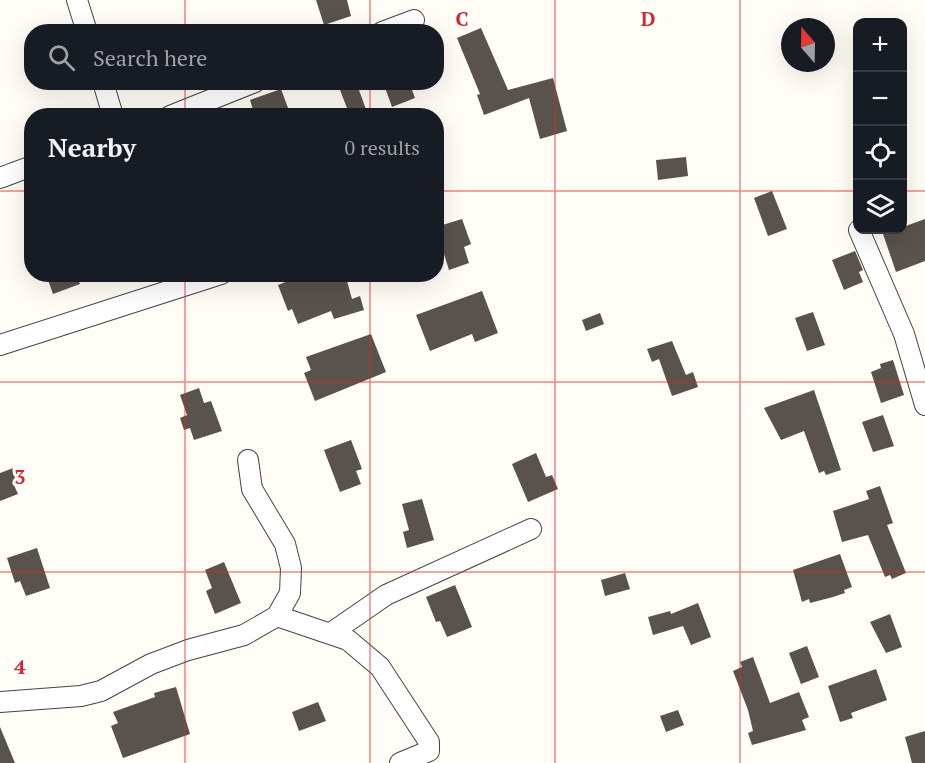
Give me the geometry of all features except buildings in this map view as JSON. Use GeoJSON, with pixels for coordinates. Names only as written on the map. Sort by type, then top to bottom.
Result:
{"type":"FeatureCollection","features":[{"type":"Feature","properties":{"kind":"street"},"geometry":{"type":"LineString","coordinates":[[77,0],[84,24]]}},
{"type":"Feature","properties":{"kind":"street"},"geometry":{"type":"LineString","coordinates":[[403,24],[414,20]]}},
{"type":"Feature","properties":{"kind":"street"},"geometry":{"type":"LineString","coordinates":[[105,90],[111,108]]}},
{"type":"Feature","properties":{"kind":"street"},"geometry":{"type":"LineString","coordinates":[[190,108],[235,90]]}},
{"type":"Feature","properties":{"kind":"street"},"geometry":{"type":"LineString","coordinates":[[0,178],[24,169]]}},
{"type":"Feature","properties":{"kind":"street"},"geometry":{"type":"LineString","coordinates":[[861,234],[904,334],[925,405]]}},
{"type":"Feature","properties":{"kind":"street"},"geometry":{"type":"LineString","coordinates":[[0,345],[192,282]]}},
{"type":"Feature","properties":{"kind":"street"},"geometry":{"type":"LineString","coordinates":[[0,702],[81,696],[101,691],[151,664],[188,650],[244,635],[277,616],[290,593],[291,568],[285,544],[252,489],[248,460]]}},
{"type":"Feature","properties":{"kind":"street"},"geometry":{"type":"LineString","coordinates":[[331,633],[386,595],[531,529]]}},
{"type":"Feature","properties":{"kind":"street"},"geometry":{"type":"LineString","coordinates":[[277,616],[348,640],[380,667],[429,742],[429,751],[400,763]]}}]}
